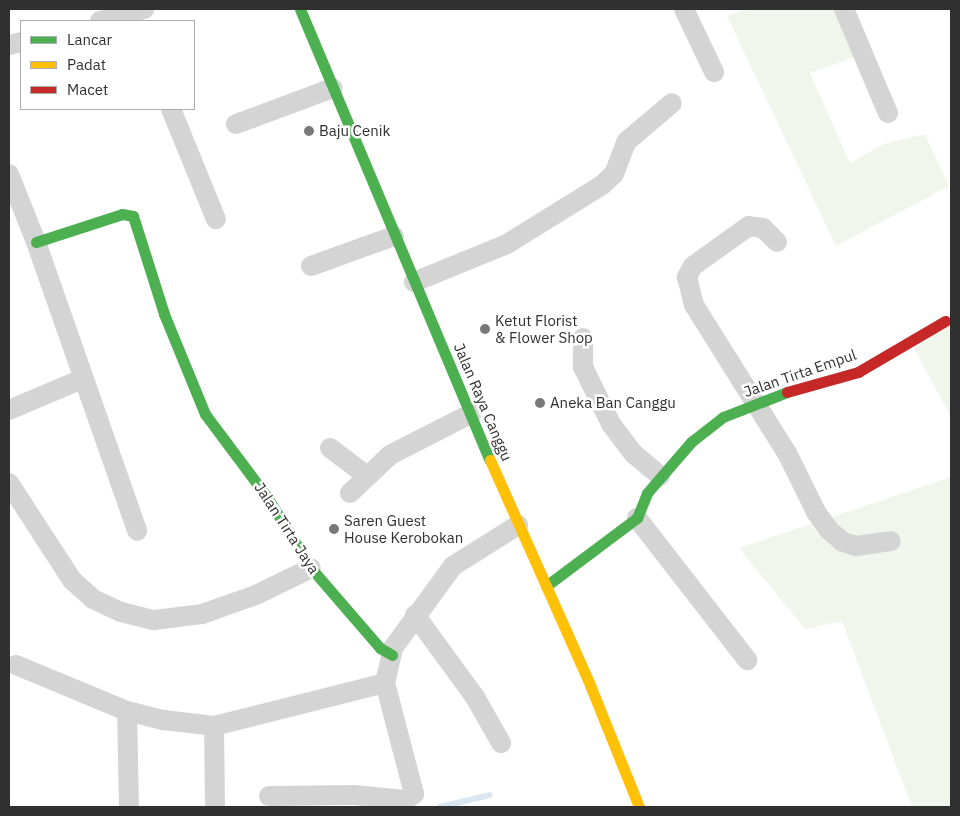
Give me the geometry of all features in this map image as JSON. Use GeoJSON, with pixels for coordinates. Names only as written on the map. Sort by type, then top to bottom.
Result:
{"type":"FeatureCollection","features":[{"type":"Feature","properties":{"kind":"street","name":"Jalan Raya Canggu"},"geometry":{"type":"LineString","coordinates":[[300,9],[394,236],[472,413],[518,525],[590,685],[639,807]]}},
{"type":"Feature","properties":{"kind":"street"},"geometry":{"type":"LineString","coordinates":[[684,9],[714,72]]}},
{"type":"Feature","properties":{"kind":"street"},"geometry":{"type":"LineString","coordinates":[[844,9],[888,114]]}},
{"type":"Feature","properties":{"kind":"street"},"geometry":{"type":"LineString","coordinates":[[105,20],[136,14]]}},
{"type":"Feature","properties":{"kind":"street"},"geometry":{"type":"LineString","coordinates":[[236,124],[333,88]]}},
{"type":"Feature","properties":{"kind":"street"},"geometry":{"type":"LineString","coordinates":[[414,282],[507,244],[602,185],[614,174],[626,142],[672,103]]}},
{"type":"Feature","properties":{"kind":"street"},"geometry":{"type":"LineString","coordinates":[[171,110],[216,220]]}},
{"type":"Feature","properties":{"kind":"street"},"geometry":{"type":"LineString","coordinates":[[9,174],[36,242],[82,379],[137,531]]}},
{"type":"Feature","properties":{"kind":"street","name":"Jalan Tirta Jaya"},"geometry":{"type":"LineString","coordinates":[[36,242],[122,214],[133,216],[164,314],[198,399],[267,497],[311,568],[380,648],[392,655]]}},
{"type":"Feature","properties":{"kind":"street"},"geometry":{"type":"LineString","coordinates":[[777,242],[763,228],[750,226],[693,266],[687,277],[694,305],[709,334],[756,403],[800,473],[816,512],[830,530],[843,542],[856,546],[891,540]]}},
{"type":"Feature","properties":{"kind":"street"},"geometry":{"type":"LineString","coordinates":[[311,266],[394,236]]}},
{"type":"Feature","properties":{"kind":"street","name":"Jalan Tirta Empul"},"geometry":{"type":"LineString","coordinates":[[546,586],[637,518],[660,476],[691,442],[723,417],[756,403],[858,372],[946,321]]}},
{"type":"Feature","properties":{"kind":"street"},"geometry":{"type":"LineString","coordinates":[[583,338],[583,367],[611,424],[634,454],[660,476]]}},
{"type":"Feature","properties":{"kind":"street"},"geometry":{"type":"LineString","coordinates":[[9,410],[82,379]]}},
{"type":"Feature","properties":{"kind":"street"},"geometry":{"type":"LineString","coordinates":[[350,493],[390,455],[472,413]]}},
{"type":"Feature","properties":{"kind":"street"},"geometry":{"type":"LineString","coordinates":[[330,448],[367,476]]}},
{"type":"Feature","properties":{"kind":"street"},"geometry":{"type":"LineString","coordinates":[[9,484],[72,580],[93,599],[122,612],[154,620],[202,614],[239,602],[311,568]]}},
{"type":"Feature","properties":{"kind":"street"},"geometry":{"type":"LineString","coordinates":[[637,518],[747,660]]}},
{"type":"Feature","properties":{"kind":"street"},"geometry":{"type":"LineString","coordinates":[[269,796],[410,798],[415,791],[385,683],[392,655],[415,615],[453,566],[518,525]]}},
{"type":"Feature","properties":{"kind":"street"},"geometry":{"type":"LineString","coordinates":[[415,615],[475,697],[501,743]]}},
{"type":"Feature","properties":{"kind":"street"},"geometry":{"type":"LineString","coordinates":[[16,665],[127,711],[164,720],[214,726],[385,683]]}},
{"type":"Feature","properties":{"kind":"street"},"geometry":{"type":"LineString","coordinates":[[127,711],[129,807]]}},
{"type":"Feature","properties":{"kind":"street"},"geometry":{"type":"LineString","coordinates":[[214,726],[215,807]]}},
{"type":"Feature","properties":{"kind":"shaded area"},"geometry":{"type":"Polygon","coordinates":[[[749,9],[839,9],[855,57],[810,73],[850,163],[884,144],[925,134],[949,186],[836,246],[727,16],[749,9]]]}},
{"type":"Feature","properties":{"kind":"shaded area"},"geometry":{"type":"Polygon","coordinates":[[[951,324],[951,417],[914,348],[951,324]]]}},
{"type":"Feature","properties":{"kind":"shaded area"},"geometry":{"type":"Polygon","coordinates":[[[951,477],[951,807],[912,807],[842,621],[805,629],[739,548],[951,477]]]}},
{"type":"Feature","properties":{"kind":"waterway"},"geometry":{"type":"LineString","coordinates":[[440,807],[490,795]]}},
{"type":"Feature","properties":{"kind":"traffic: fast"},"geometry":{"type":"LineString","coordinates":[[300,9],[490,460]]}},
{"type":"Feature","properties":{"kind":"traffic: fast"},"geometry":{"type":"LineString","coordinates":[[36,242],[122,214],[133,216],[164,314],[205,414],[267,497],[311,568],[380,648],[392,655]]}},
{"type":"Feature","properties":{"kind":"traffic: fast"},"geometry":{"type":"LineString","coordinates":[[546,586],[637,518],[647,493],[691,442],[723,417],[787,392]]}},
{"type":"Feature","properties":{"kind":"traffic: slow"},"geometry":{"type":"LineString","coordinates":[[490,460],[590,685],[639,807]]}},
{"type":"Feature","properties":{"kind":"traffic: jam"},"geometry":{"type":"LineString","coordinates":[[787,392],[858,372],[945,321]]}},
{"type":"Feature","properties":{"kind":"place","name":"Baju Cenik"},"geometry":{"type":"Point","coordinates":[309,131]}},
{"type":"Feature","properties":{"kind":"place","name":"Ketut Florist & Flower Shop"},"geometry":{"type":"Point","coordinates":[485,329]}},
{"type":"Feature","properties":{"kind":"place","name":"Aneka Ban Canggu"},"geometry":{"type":"Point","coordinates":[540,403]}},
{"type":"Feature","properties":{"kind":"place","name":"Saren Guest House Kerobokan"},"geometry":{"type":"Point","coordinates":[334,529]}}]}
